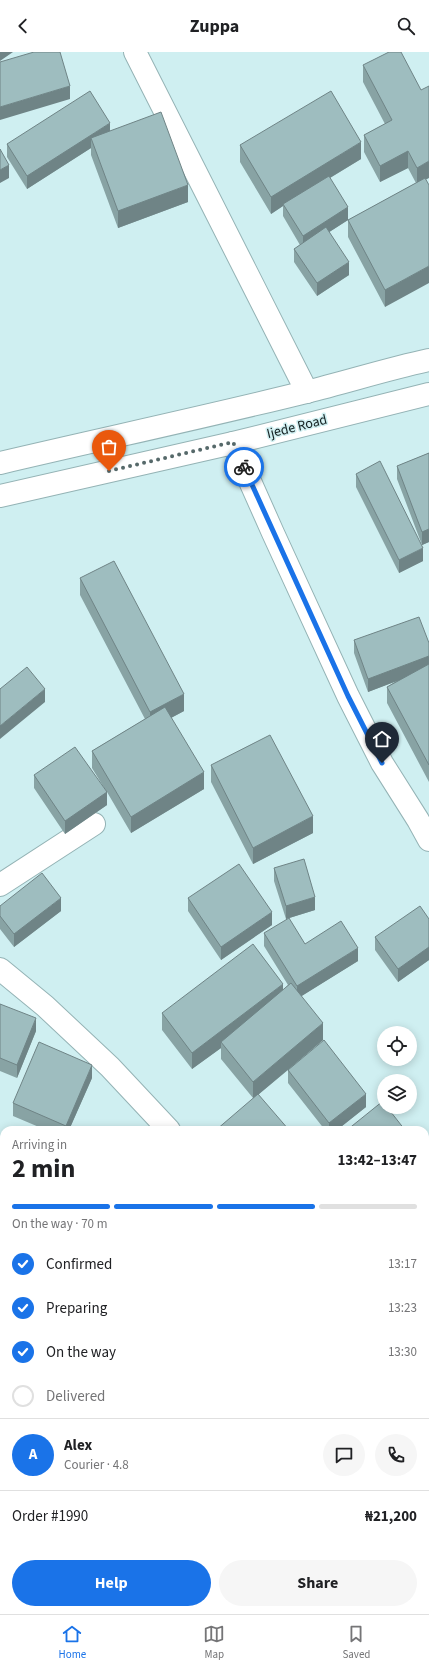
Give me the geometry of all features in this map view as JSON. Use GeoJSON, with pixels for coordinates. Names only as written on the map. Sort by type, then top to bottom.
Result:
{"type":"FeatureCollection","features":[{"type":"Feature","properties":{"kind":"street"},"geometry":{"type":"LineString","coordinates":[[135,52],[307,392]]}},
{"type":"Feature","properties":{"kind":"street"},"geometry":{"type":"LineString","coordinates":[[0,462],[307,392],[429,360]]}},
{"type":"Feature","properties":{"kind":"street","name":"Ijede Road"},"geometry":{"type":"LineString","coordinates":[[0,496],[233,442],[429,394]]}},
{"type":"Feature","properties":{"kind":"street"},"geometry":{"type":"LineString","coordinates":[[233,442],[348,696],[382,763],[424,818],[429,840]]}},
{"type":"Feature","properties":{"kind":"street"},"geometry":{"type":"LineString","coordinates":[[0,885],[94,824]]}},
{"type":"Feature","properties":{"kind":"street"},"geometry":{"type":"LineString","coordinates":[[0,969],[46,1006],[104,1062],[165,1126]]}},
{"type":"Feature","properties":{"kind":"building"},"geometry":{"type":"Polygon","coordinates":[[[34,52],[60,52],[70,86],[0,107],[0,62],[34,52]]]}},
{"type":"Feature","properties":{"kind":"building"},"geometry":{"type":"Polygon","coordinates":[[[389,52],[401,52],[421,90],[429,86],[429,161],[417,168],[408,151],[380,166],[364,135],[392,120],[363,65],[389,52]]]}},
{"type":"Feature","properties":{"kind":"building"},"geometry":{"type":"Polygon","coordinates":[[[90,91],[110,123],[27,176],[7,144],[90,91]]]}},
{"type":"Feature","properties":{"kind":"building"},"geometry":{"type":"Polygon","coordinates":[[[331,91],[361,142],[271,197],[240,145],[331,91]]]}},
{"type":"Feature","properties":{"kind":"building"},"geometry":{"type":"Polygon","coordinates":[[[161,112],[188,185],[118,211],[91,138],[161,112]]]}},
{"type":"Feature","properties":{"kind":"building"},"geometry":{"type":"Polygon","coordinates":[[[0,149],[9,165],[0,170],[0,149]]]}},
{"type":"Feature","properties":{"kind":"building"},"geometry":{"type":"Polygon","coordinates":[[[329,176],[348,207],[303,236],[283,204],[329,176]]]}},
{"type":"Feature","properties":{"kind":"building"},"geometry":{"type":"Polygon","coordinates":[[[425,178],[429,185],[429,266],[385,290],[348,220],[425,178]]]}},
{"type":"Feature","properties":{"kind":"building"},"geometry":{"type":"Polygon","coordinates":[[[326,227],[349,262],[317,283],[294,249],[326,227]]]}},
{"type":"Feature","properties":{"kind":"building"},"geometry":{"type":"Polygon","coordinates":[[[429,453],[429,529],[422,532],[397,466],[429,453]]]}},
{"type":"Feature","properties":{"kind":"building"},"geometry":{"type":"Polygon","coordinates":[[[380,461],[423,548],[399,560],[356,474],[380,461]]]}},
{"type":"Feature","properties":{"kind":"building"},"geometry":{"type":"Polygon","coordinates":[[[114,561],[184,694],[150,712],[80,578],[114,561]]]}},
{"type":"Feature","properties":{"kind":"building"},"geometry":{"type":"Polygon","coordinates":[[[419,617],[429,643],[429,656],[368,679],[354,640],[419,617]]]}},
{"type":"Feature","properties":{"kind":"building"},"geometry":{"type":"Polygon","coordinates":[[[429,664],[429,765],[387,687],[429,664]]]}},
{"type":"Feature","properties":{"kind":"building"},"geometry":{"type":"Polygon","coordinates":[[[27,667],[45,689],[0,726],[0,689],[27,667]]]}},
{"type":"Feature","properties":{"kind":"building"},"geometry":{"type":"Polygon","coordinates":[[[165,707],[204,772],[131,817],[92,751],[165,707]]]}},
{"type":"Feature","properties":{"kind":"building"},"geometry":{"type":"Polygon","coordinates":[[[270,735],[313,816],[253,848],[211,765],[270,735]]]}},
{"type":"Feature","properties":{"kind":"building"},"geometry":{"type":"Polygon","coordinates":[[[75,747],[107,792],[65,821],[34,775],[75,747]]]}},
{"type":"Feature","properties":{"kind":"building"},"geometry":{"type":"Polygon","coordinates":[[[304,859],[315,897],[286,906],[274,868],[304,859]]]}},
{"type":"Feature","properties":{"kind":"building"},"geometry":{"type":"Polygon","coordinates":[[[239,864],[272,912],[221,947],[188,898],[239,864]]]}},
{"type":"Feature","properties":{"kind":"building"},"geometry":{"type":"Polygon","coordinates":[[[42,873],[61,898],[14,934],[0,916],[0,906],[42,873]]]}},
{"type":"Feature","properties":{"kind":"building"},"geometry":{"type":"Polygon","coordinates":[[[420,906],[429,919],[429,947],[398,969],[375,937],[420,906]]]}},
{"type":"Feature","properties":{"kind":"building"},"geometry":{"type":"Polygon","coordinates":[[[289,918],[305,944],[341,921],[358,948],[297,986],[264,933],[289,918]]]}},
{"type":"Feature","properties":{"kind":"building"},"geometry":{"type":"Polygon","coordinates":[[[253,944],[283,984],[192,1053],[162,1013],[253,944]]]}},
{"type":"Feature","properties":{"kind":"building"},"geometry":{"type":"Polygon","coordinates":[[[291,983],[323,1023],[253,1082],[221,1042],[291,983]]]}},
{"type":"Feature","properties":{"kind":"building"},"geometry":{"type":"Polygon","coordinates":[[[0,1004],[36,1018],[17,1065],[0,1058],[0,1004]]]}},
{"type":"Feature","properties":{"kind":"building"},"geometry":{"type":"Polygon","coordinates":[[[324,1040],[366,1094],[329,1123],[288,1070],[324,1040]]]}},
{"type":"Feature","properties":{"kind":"building"},"geometry":{"type":"Polygon","coordinates":[[[39,1042],[92,1065],[66,1126],[13,1103],[39,1042]]]}},
{"type":"Feature","properties":{"kind":"building"},"geometry":{"type":"Polygon","coordinates":[[[258,1094],[286,1126],[221,1126],[258,1094]]]}},
{"type":"Feature","properties":{"kind":"building"},"geometry":{"type":"Polygon","coordinates":[[[377,1106],[377,1114],[392,1114],[402,1126],[352,1126],[377,1106]]]}},
{"type":"Feature","properties":{"kind":"way so far"},"geometry":{"type":"LineString","coordinates":[[109,471],[233,442],[244,467]]}},
{"type":"Feature","properties":{"kind":"route"},"geometry":{"type":"LineString","coordinates":[[244,467],[348,696],[382,763]]}}]}
